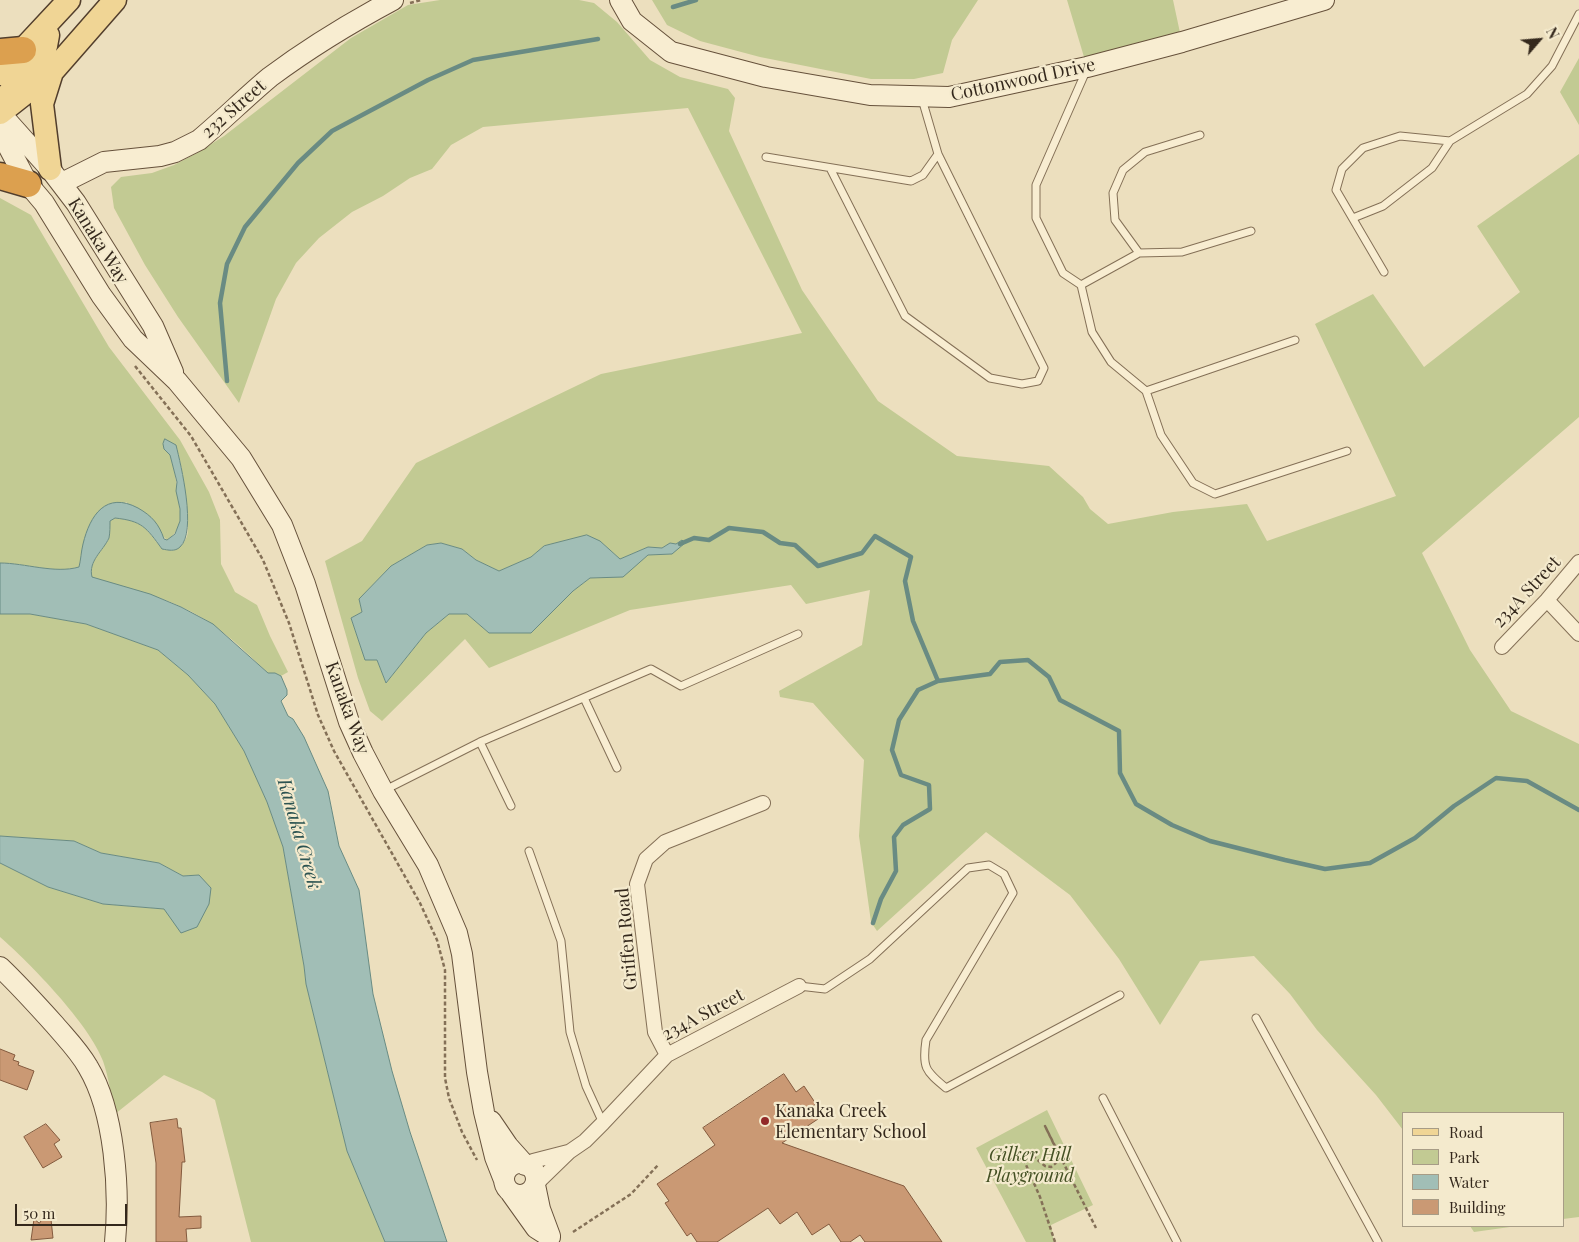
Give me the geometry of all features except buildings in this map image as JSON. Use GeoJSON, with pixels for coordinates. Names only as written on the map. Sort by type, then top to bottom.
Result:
{"type":"FeatureCollection","features":[{"type":"Feature","properties":{"kind":"highway"},"geometry":{"type":"LineString","coordinates":[[0,176],[28,184]]}},
{"type":"Feature","properties":{"kind":"main road"},"geometry":{"type":"LineString","coordinates":[[0,74],[12,51],[51,20],[69,0]]}},
{"type":"Feature","properties":{"kind":"main road"},"geometry":{"type":"LineString","coordinates":[[0,113],[52,72],[115,0]]}},
{"type":"Feature","properties":{"kind":"main road","name":"232 Street"},"geometry":{"type":"LineString","coordinates":[[56,176],[104,162],[160,156],[188,147],[199,140],[270,78],[355,20],[393,0]]}},
{"type":"Feature","properties":{"kind":"main road","name":"Cottonwood Drive"},"geometry":{"type":"LineString","coordinates":[[620,0],[632,21],[671,52],[766,77],[870,94],[949,97],[1088,67],[1182,42],[1324,0]]}},
{"type":"Feature","properties":{"kind":"main road"},"geometry":{"type":"LineString","coordinates":[[0,105],[46,46],[51,20]]}},
{"type":"Feature","properties":{"kind":"main road"},"geometry":{"type":"LineString","coordinates":[[52,72],[42,104],[56,176]]}},
{"type":"Feature","properties":{"kind":"main road","name":"Kanaka Way"},"geometry":{"type":"LineString","coordinates":[[0,113],[56,176],[153,326],[177,381]]}},
{"type":"Feature","properties":{"kind":"main road","name":"Kanaka Way"},"geometry":{"type":"LineString","coordinates":[[0,138],[8,146],[28,184],[44,204],[101,295],[132,339],[177,381],[241,458],[282,524],[305,584],[349,722],[363,754],[383,791],[428,866],[457,933],[462,954],[477,1072],[495,1157],[508,1187],[536,1228],[552,1240]]}},
{"type":"Feature","properties":{"kind":"main road"},"geometry":{"type":"LineString","coordinates":[[0,967],[72,1045],[87,1064],[93,1076],[108,1122],[112,1143],[117,1190],[115,1242]]}},
{"type":"Feature","properties":{"kind":"main road","name":"Kanaka Way"},"geometry":{"type":"LineString","coordinates":[[484,1112],[508,1146],[526,1164]]}},
{"type":"Feature","properties":{"kind":"main road"},"geometry":{"type":"LineString","coordinates":[[526,1164],[534,1172],[536,1178],[535,1185],[529,1193],[518,1196],[508,1187],[505,1173],[514,1165],[526,1164]]}},
{"type":"Feature","properties":{"kind":"main road","name":"Kanaka Way"},"geometry":{"type":"LineString","coordinates":[[535,1185],[540,1209],[552,1240]]}},
{"type":"Feature","properties":{"kind":"street","name":"234A Street"},"geometry":{"type":"LineString","coordinates":[[1502,647],[1547,600],[1579,562]]}},
{"type":"Feature","properties":{"kind":"street"},"geometry":{"type":"LineString","coordinates":[[1547,600],[1579,634]]}},
{"type":"Feature","properties":{"kind":"street","name":"Griffen Road"},"geometry":{"type":"LineString","coordinates":[[666,1054],[655,1032],[637,884],[646,859],[664,842],[763,803]]}},
{"type":"Feature","properties":{"kind":"street","name":"234A Street"},"geometry":{"type":"LineString","coordinates":[[535,1185],[603,1123],[666,1054],[799,986]]}},
{"type":"Feature","properties":{"kind":"street","name":"234A Street"},"geometry":{"type":"LineString","coordinates":[[526,1164],[569,1152]]}},
{"type":"Feature","properties":{"kind":"lane"},"geometry":{"type":"LineString","coordinates":[[1353,218],[1384,206],[1432,168],[1450,141],[1527,94],[1552,66],[1579,14]]}},
{"type":"Feature","properties":{"kind":"lane"},"geometry":{"type":"LineString","coordinates":[[1088,67],[1036,185],[1036,218],[1063,273],[1081,286],[1092,332],[1111,362],[1146,391],[1161,435],[1193,483],[1215,494],[1347,451]]}},
{"type":"Feature","properties":{"kind":"lane"},"geometry":{"type":"LineString","coordinates":[[830,168],[905,316],[990,378],[1022,384],[1038,381],[1044,368],[938,154],[921,96]]}},
{"type":"Feature","properties":{"kind":"lane"},"geometry":{"type":"LineString","coordinates":[[1138,253],[1115,220],[1113,193],[1123,170],[1145,152],[1200,135]]}},
{"type":"Feature","properties":{"kind":"lane"},"geometry":{"type":"LineString","coordinates":[[1384,272],[1336,190],[1342,169],[1364,148],[1400,136],[1450,141]]}},
{"type":"Feature","properties":{"kind":"lane"},"geometry":{"type":"LineString","coordinates":[[766,157],[911,181],[923,175],[938,154]]}},
{"type":"Feature","properties":{"kind":"lane"},"geometry":{"type":"LineString","coordinates":[[1081,286],[1138,253],[1182,252],[1251,231]]}},
{"type":"Feature","properties":{"kind":"lane"},"geometry":{"type":"LineString","coordinates":[[1146,391],[1295,340]]}},
{"type":"Feature","properties":{"kind":"lane"},"geometry":{"type":"LineString","coordinates":[[383,791],[480,742],[651,669],[681,686],[798,634]]}},
{"type":"Feature","properties":{"kind":"lane"},"geometry":{"type":"LineString","coordinates":[[584,698],[617,768]]}},
{"type":"Feature","properties":{"kind":"lane"},"geometry":{"type":"LineString","coordinates":[[480,742],[511,806]]}},
{"type":"Feature","properties":{"kind":"lane"},"geometry":{"type":"LineString","coordinates":[[529,851],[560,941],[570,1032],[586,1086],[603,1123]]}},
{"type":"Feature","properties":{"kind":"lane"},"geometry":{"type":"LineString","coordinates":[[799,986],[825,989],[870,959],[968,868],[989,865],[1004,874],[1012,893],[926,1040],[923,1059],[931,1076],[946,1088],[1120,995]]}},
{"type":"Feature","properties":{"kind":"lane"},"geometry":{"type":"LineString","coordinates":[[1256,1018],[1378,1242]]}},
{"type":"Feature","properties":{"kind":"lane"},"geometry":{"type":"LineString","coordinates":[[1103,1098],[1177,1242]]}},
{"type":"Feature","properties":{"kind":"path"},"geometry":{"type":"LineString","coordinates":[[132,363],[191,436],[263,560],[289,623],[318,714],[334,751],[420,903],[437,940],[445,970],[445,1078],[449,1098],[462,1132],[480,1166]]}},
{"type":"Feature","properties":{"kind":"path"},"geometry":{"type":"LineString","coordinates":[[1055,1242],[1040,1197],[1023,1158],[1024,1154],[1028,1152],[1045,1166],[1051,1167],[1061,1159],[1045,1126],[1096,1228]]}},
{"type":"Feature","properties":{"kind":"path"},"geometry":{"type":"LineString","coordinates":[[573,1232],[631,1194],[660,1164]]}},
{"type":"Feature","properties":{"kind":"green space"},"geometry":{"type":"Polygon","coordinates":[[[440,0],[579,0],[594,3],[617,22],[650,60],[680,77],[728,89],[735,98],[729,131],[802,290],[878,401],[957,456],[1049,466],[1083,497],[1090,509],[1108,524],[1173,512],[1247,504],[1267,541],[1396,496],[1315,324],[1373,294],[1424,367],[1520,292],[1477,226],[1579,154],[1579,417],[1422,553],[1470,650],[1511,711],[1579,744],[1579,1217],[1564,1219],[1564,1112],[1402,1112],[1402,1129],[1376,1095],[1317,1030],[1290,994],[1254,956],[1200,961],[1160,1025],[1119,959],[1070,895],[986,832],[877,931],[871,922],[859,836],[864,760],[813,703],[780,697],[779,691],[862,645],[870,590],[806,604],[791,585],[630,610],[489,668],[465,639],[382,721],[370,711],[358,678],[325,561],[362,541],[416,463],[601,374],[802,333],[688,108],[483,127],[451,145],[432,169],[410,178],[383,196],[352,212],[319,238],[296,263],[276,299],[239,403],[178,317],[145,265],[114,208],[111,187],[121,177],[152,173],[174,165],[197,153],[224,136],[351,38],[408,5],[440,0]],[[600,541],[564,542],[544,546],[531,557],[499,571],[476,560],[462,549],[441,543],[427,545],[391,566],[359,599],[362,612],[351,618],[365,659],[377,660],[386,683],[426,633],[449,614],[467,614],[489,633],[573,591],[590,578],[623,576],[648,555],[672,554],[676,544],[670,543],[662,548],[648,547],[620,559],[600,541]]]}},
{"type":"Feature","properties":{"kind":"green space"},"geometry":{"type":"Polygon","coordinates":[[[652,0],[978,0],[952,40],[943,73],[914,79],[871,79],[760,57],[700,41],[667,25],[652,0]]]}},
{"type":"Feature","properties":{"kind":"green space"},"geometry":{"type":"Polygon","coordinates":[[[1067,0],[1173,0],[1182,42],[1087,67],[1067,0]]]}},
{"type":"Feature","properties":{"kind":"green space"},"geometry":{"type":"Polygon","coordinates":[[[1579,58],[1579,125],[1560,92],[1579,58]]]}},
{"type":"Feature","properties":{"kind":"green space"},"geometry":{"type":"Polygon","coordinates":[[[0,198],[31,215],[109,347],[180,440],[209,492],[220,520],[221,564],[235,592],[257,605],[288,672],[281,676],[275,673],[268,673],[220,630],[185,608],[139,591],[92,578],[92,566],[109,538],[110,521],[115,518],[132,521],[143,526],[162,549],[176,549],[185,541],[188,521],[180,461],[164,449],[170,455],[174,467],[180,516],[177,530],[167,540],[126,502],[83,545],[79,567],[50,569],[0,563],[0,198]]]}},
{"type":"Feature","properties":{"kind":"green space"},"geometry":{"type":"Polygon","coordinates":[[[0,614],[30,614],[86,624],[158,650],[188,675],[215,704],[244,751],[267,802],[283,847],[306,984],[347,1151],[385,1242],[251,1242],[215,1100],[164,1075],[115,1114],[103,1061],[86,1030],[58,995],[0,937],[0,863],[48,887],[103,904],[164,909],[199,875],[183,876],[159,863],[101,853],[74,841],[0,836],[0,614]]]}},
{"type":"Feature","properties":{"kind":"green space","name":"Gilker Hill Playground"},"geometry":{"type":"Polygon","coordinates":[[[1047,1110],[1093,1205],[1051,1225],[1054,1242],[1026,1242],[976,1148],[1047,1110]]]}},
{"type":"Feature","properties":{"kind":"green space"},"geometry":{"type":"Polygon","coordinates":[[[1471,1227],[1510,1227],[1474,1232],[1471,1227]]]}},
{"type":"Feature","properties":{"kind":"water","name":"Kanaka Creek"},"geometry":{"type":"Polygon","coordinates":[[[165,439],[176,445],[181,467],[188,513],[185,539],[176,550],[162,549],[143,526],[131,521],[115,518],[110,521],[109,538],[92,566],[92,577],[150,594],[181,607],[213,624],[268,673],[275,673],[281,676],[287,690],[287,695],[281,701],[288,716],[293,719],[304,737],[328,791],[339,846],[359,890],[373,994],[392,1071],[410,1132],[447,1242],[385,1242],[347,1151],[306,984],[283,847],[267,802],[244,751],[215,704],[188,675],[158,650],[86,624],[30,614],[0,614],[0,563],[50,569],[79,567],[83,544],[90,524],[95,515],[108,504],[117,502],[127,503],[143,511],[151,517],[160,529],[164,539],[167,540],[175,534],[180,521],[180,509],[176,491],[177,482],[170,455],[164,449],[165,439]]]}},
{"type":"Feature","properties":{"kind":"water"},"geometry":{"type":"Polygon","coordinates":[[[587,535],[600,541],[620,559],[648,547],[662,548],[670,543],[676,544],[682,540],[685,543],[672,554],[648,555],[623,577],[590,578],[573,591],[531,633],[489,633],[467,614],[449,614],[426,633],[386,683],[377,660],[365,660],[351,618],[362,612],[359,599],[391,566],[427,545],[441,543],[462,549],[476,560],[499,571],[531,557],[544,546],[587,535]]]}},
{"type":"Feature","properties":{"kind":"water"},"geometry":{"type":"Polygon","coordinates":[[[0,836],[74,841],[101,853],[159,863],[183,876],[199,875],[211,888],[209,904],[197,927],[181,933],[164,909],[103,904],[48,887],[0,863],[0,836]]]}},
{"type":"Feature","properties":{"kind":"waterway"},"geometry":{"type":"LineString","coordinates":[[673,7],[696,0]]}},
{"type":"Feature","properties":{"kind":"waterway"},"geometry":{"type":"LineString","coordinates":[[227,381],[220,303],[227,264],[245,227],[298,163],[332,131],[428,80],[473,60],[598,39]]}},
{"type":"Feature","properties":{"kind":"waterway"},"geometry":{"type":"LineString","coordinates":[[680,544],[694,538],[709,540],[729,528],[763,532],[780,543],[795,545],[818,566],[862,553],[875,536],[911,557],[905,581],[913,621],[938,681],[990,674],[1000,662],[1028,660],[1049,677],[1060,700],[1119,731],[1120,773],[1136,804],[1172,825],[1210,841],[1325,869],[1370,863],[1415,838],[1454,806],[1496,778],[1527,781],[1579,810]]}},
{"type":"Feature","properties":{"kind":"waterway"},"geometry":{"type":"LineString","coordinates":[[873,923],[881,899],[896,871],[894,837],[903,825],[930,809],[929,785],[901,775],[892,750],[899,720],[918,690],[938,681]]}},
{"type":"Feature","properties":{"kind":"place","name":"Kanaka Creek Elementary School"},"geometry":{"type":"Point","coordinates":[765,1121]}}]}
